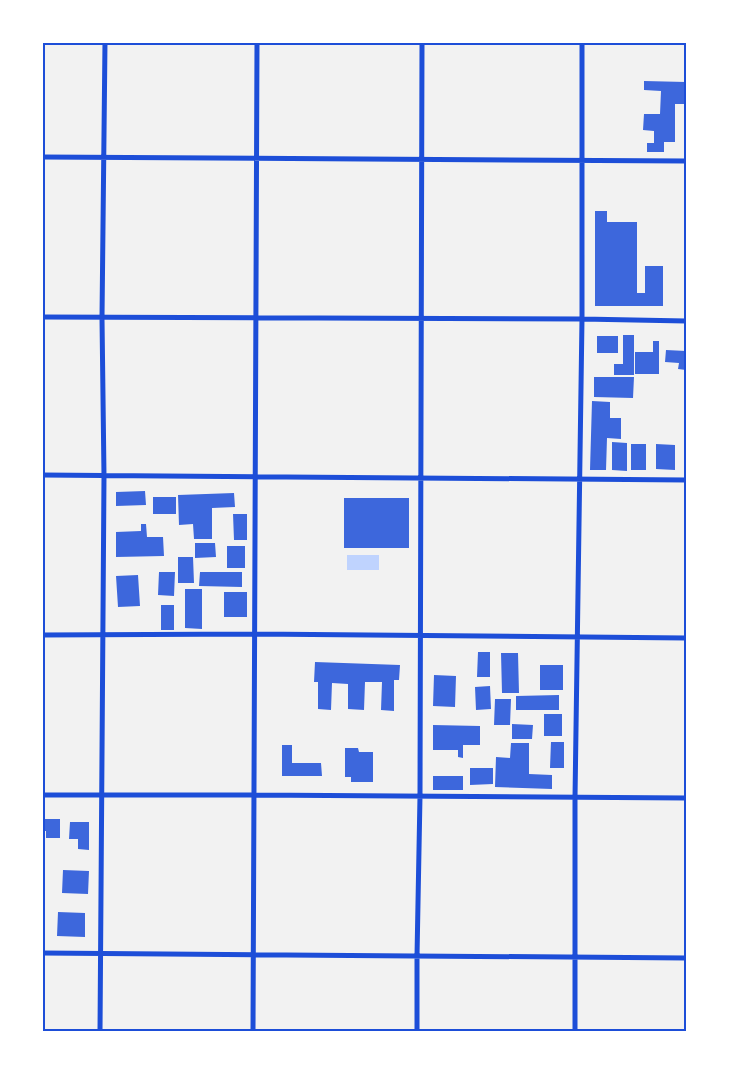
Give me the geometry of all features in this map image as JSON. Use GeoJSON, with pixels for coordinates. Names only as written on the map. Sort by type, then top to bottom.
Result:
{"type":"FeatureCollection","features":[{"type":"Feature","properties":{"kind":"street"},"geometry":{"type":"LineString","coordinates":[[100,1032],[104,476],[102,318],[105,42]]}},
{"type":"Feature","properties":{"kind":"street"},"geometry":{"type":"LineString","coordinates":[[253,1032],[258,42]]}},
{"type":"Feature","properties":{"kind":"street"},"geometry":{"type":"LineString","coordinates":[[417,1032],[420,796],[422,42]]}},
{"type":"Feature","properties":{"kind":"street"},"geometry":{"type":"LineString","coordinates":[[575,1032],[575,798],[582,319],[582,42]]}},
{"type":"Feature","properties":{"kind":"street"},"geometry":{"type":"LineString","coordinates":[[42,157],[686,162]]}},
{"type":"Feature","properties":{"kind":"street"},"geometry":{"type":"LineString","coordinates":[[42,317],[686,321]]}},
{"type":"Feature","properties":{"kind":"street"},"geometry":{"type":"LineString","coordinates":[[42,475],[686,480]]}},
{"type":"Feature","properties":{"kind":"street"},"geometry":{"type":"LineString","coordinates":[[42,635],[255,634],[686,638]]}},
{"type":"Feature","properties":{"kind":"street"},"geometry":{"type":"LineString","coordinates":[[42,795],[686,798]]}},
{"type":"Feature","properties":{"kind":"street"},"geometry":{"type":"LineString","coordinates":[[42,953],[686,958]]}},
{"type":"Feature","properties":{"kind":"water"},"geometry":{"type":"Polygon","coordinates":[[[347,555],[379,555],[379,570],[347,570],[347,555]]]}},
{"type":"Feature","properties":{"kind":"building"},"geometry":{"type":"Polygon","coordinates":[[[644,81],[686,82],[686,104],[675,104],[675,142],[664,142],[664,152],[647,152],[647,143],[654,143],[654,131],[643,130],[644,114],[660,114],[661,91],[644,90],[644,81]]]}},
{"type":"Feature","properties":{"kind":"building"},"geometry":{"type":"Polygon","coordinates":[[[595,211],[607,211],[607,222],[637,222],[637,293],[645,293],[645,266],[663,266],[663,306],[595,306],[595,211]]]}},
{"type":"Feature","properties":{"kind":"building"},"geometry":{"type":"Polygon","coordinates":[[[623,335],[634,335],[634,375],[614,375],[614,364],[623,364],[623,335]]]}},
{"type":"Feature","properties":{"kind":"building"},"geometry":{"type":"Polygon","coordinates":[[[597,336],[618,336],[618,353],[597,353],[597,336]]]}},
{"type":"Feature","properties":{"kind":"building"},"geometry":{"type":"Polygon","coordinates":[[[653,341],[659,341],[659,374],[635,374],[635,352],[653,352],[653,341]]]}},
{"type":"Feature","properties":{"kind":"building"},"geometry":{"type":"Polygon","coordinates":[[[666,350],[686,351],[686,370],[678,369],[679,363],[665,362],[666,350]]]}},
{"type":"Feature","properties":{"kind":"building"},"geometry":{"type":"Polygon","coordinates":[[[594,377],[634,377],[633,398],[594,397],[594,377]]]}},
{"type":"Feature","properties":{"kind":"building"},"geometry":{"type":"Polygon","coordinates":[[[592,401],[610,402],[610,418],[621,418],[621,439],[607,438],[606,470],[590,470],[592,401]]]}},
{"type":"Feature","properties":{"kind":"building"},"geometry":{"type":"Polygon","coordinates":[[[612,442],[627,443],[627,471],[612,470],[612,442]]]}},
{"type":"Feature","properties":{"kind":"building"},"geometry":{"type":"Polygon","coordinates":[[[631,444],[646,444],[646,470],[631,470],[631,444]]]}},
{"type":"Feature","properties":{"kind":"building"},"geometry":{"type":"Polygon","coordinates":[[[656,444],[675,445],[675,470],[656,469],[656,444]]]}},
{"type":"Feature","properties":{"kind":"building"},"geometry":{"type":"Polygon","coordinates":[[[145,491],[146,505],[116,506],[116,492],[145,491]]]}},
{"type":"Feature","properties":{"kind":"building"},"geometry":{"type":"Polygon","coordinates":[[[234,493],[235,507],[212,508],[212,539],[194,539],[193,524],[179,525],[178,495],[234,493]]]}},
{"type":"Feature","properties":{"kind":"building"},"geometry":{"type":"Polygon","coordinates":[[[153,497],[176,497],[176,514],[153,514],[153,497]]]}},
{"type":"Feature","properties":{"kind":"building"},"geometry":{"type":"Polygon","coordinates":[[[344,498],[409,498],[409,548],[344,548],[344,498]]]}},
{"type":"Feature","properties":{"kind":"building"},"geometry":{"type":"Polygon","coordinates":[[[233,514],[247,514],[247,540],[234,540],[233,514]]]}},
{"type":"Feature","properties":{"kind":"building"},"geometry":{"type":"Polygon","coordinates":[[[141,524],[146,524],[147,537],[163,537],[164,556],[116,557],[116,532],[141,531],[141,524]]]}},
{"type":"Feature","properties":{"kind":"building"},"geometry":{"type":"Polygon","coordinates":[[[195,543],[215,543],[216,557],[195,558],[195,543]]]}},
{"type":"Feature","properties":{"kind":"building"},"geometry":{"type":"Polygon","coordinates":[[[227,546],[245,546],[245,568],[227,568],[227,546]]]}},
{"type":"Feature","properties":{"kind":"building"},"geometry":{"type":"Polygon","coordinates":[[[178,557],[193,557],[194,583],[178,583],[178,557]]]}},
{"type":"Feature","properties":{"kind":"building"},"geometry":{"type":"Polygon","coordinates":[[[159,572],[175,572],[174,596],[158,595],[159,572]]]}},
{"type":"Feature","properties":{"kind":"building"},"geometry":{"type":"Polygon","coordinates":[[[200,572],[242,572],[242,587],[199,586],[200,572]]]}},
{"type":"Feature","properties":{"kind":"building"},"geometry":{"type":"Polygon","coordinates":[[[138,575],[140,606],[118,607],[116,576],[138,575]]]}},
{"type":"Feature","properties":{"kind":"building"},"geometry":{"type":"Polygon","coordinates":[[[185,589],[202,589],[202,629],[185,628],[185,589]]]}},
{"type":"Feature","properties":{"kind":"building"},"geometry":{"type":"Polygon","coordinates":[[[224,592],[247,592],[247,617],[224,617],[224,592]]]}},
{"type":"Feature","properties":{"kind":"building"},"geometry":{"type":"Polygon","coordinates":[[[161,605],[174,605],[174,630],[161,630],[161,605]]]}},
{"type":"Feature","properties":{"kind":"building"},"geometry":{"type":"Polygon","coordinates":[[[478,652],[490,652],[490,677],[477,677],[478,652]]]}},
{"type":"Feature","properties":{"kind":"building"},"geometry":{"type":"Polygon","coordinates":[[[501,653],[518,653],[519,693],[502,693],[501,653]]]}},
{"type":"Feature","properties":{"kind":"building"},"geometry":{"type":"Polygon","coordinates":[[[315,662],[400,665],[399,680],[394,680],[394,711],[381,710],[382,682],[365,682],[364,710],[348,709],[348,684],[332,683],[331,710],[318,709],[318,682],[314,682],[315,662]]]}},
{"type":"Feature","properties":{"kind":"building"},"geometry":{"type":"Polygon","coordinates":[[[540,665],[563,665],[563,690],[540,690],[540,665]]]}},
{"type":"Feature","properties":{"kind":"building"},"geometry":{"type":"Polygon","coordinates":[[[434,675],[456,676],[455,707],[433,706],[434,675]]]}},
{"type":"Feature","properties":{"kind":"building"},"geometry":{"type":"Polygon","coordinates":[[[490,686],[491,709],[476,710],[475,687],[490,686]]]}},
{"type":"Feature","properties":{"kind":"building"},"geometry":{"type":"Polygon","coordinates":[[[559,695],[559,710],[516,710],[516,696],[559,695]]]}},
{"type":"Feature","properties":{"kind":"building"},"geometry":{"type":"Polygon","coordinates":[[[495,699],[511,699],[510,725],[494,725],[495,699]]]}},
{"type":"Feature","properties":{"kind":"building"},"geometry":{"type":"Polygon","coordinates":[[[544,714],[562,714],[562,736],[544,736],[544,714]]]}},
{"type":"Feature","properties":{"kind":"building"},"geometry":{"type":"Polygon","coordinates":[[[512,724],[533,725],[532,739],[512,739],[512,724]]]}},
{"type":"Feature","properties":{"kind":"building"},"geometry":{"type":"Polygon","coordinates":[[[433,725],[480,726],[480,745],[463,745],[463,758],[458,757],[458,750],[433,750],[433,725]]]}},
{"type":"Feature","properties":{"kind":"building"},"geometry":{"type":"Polygon","coordinates":[[[551,742],[564,742],[564,768],[550,768],[551,742]]]}},
{"type":"Feature","properties":{"kind":"building"},"geometry":{"type":"Polygon","coordinates":[[[511,743],[529,743],[529,774],[552,775],[552,789],[495,787],[496,757],[510,758],[511,743]]]}},
{"type":"Feature","properties":{"kind":"building"},"geometry":{"type":"Polygon","coordinates":[[[282,745],[292,745],[292,763],[321,763],[322,776],[282,776],[282,745]]]}},
{"type":"Feature","properties":{"kind":"building"},"geometry":{"type":"Polygon","coordinates":[[[345,748],[358,748],[359,752],[373,752],[373,782],[351,782],[351,777],[345,777],[345,748]]]}},
{"type":"Feature","properties":{"kind":"building"},"geometry":{"type":"Polygon","coordinates":[[[470,768],[493,768],[493,784],[470,785],[470,768]]]}},
{"type":"Feature","properties":{"kind":"building"},"geometry":{"type":"Polygon","coordinates":[[[433,776],[463,776],[463,790],[433,790],[433,776]]]}},
{"type":"Feature","properties":{"kind":"building"},"geometry":{"type":"Polygon","coordinates":[[[42,819],[60,819],[60,838],[46,838],[46,831],[42,831],[42,819]]]}},
{"type":"Feature","properties":{"kind":"building"},"geometry":{"type":"Polygon","coordinates":[[[70,822],[89,822],[89,850],[78,849],[78,839],[69,839],[70,822]]]}},
{"type":"Feature","properties":{"kind":"building"},"geometry":{"type":"Polygon","coordinates":[[[63,870],[89,871],[88,894],[62,893],[63,870]]]}},
{"type":"Feature","properties":{"kind":"building"},"geometry":{"type":"Polygon","coordinates":[[[58,912],[85,913],[85,937],[57,936],[58,912]]]}}]}
